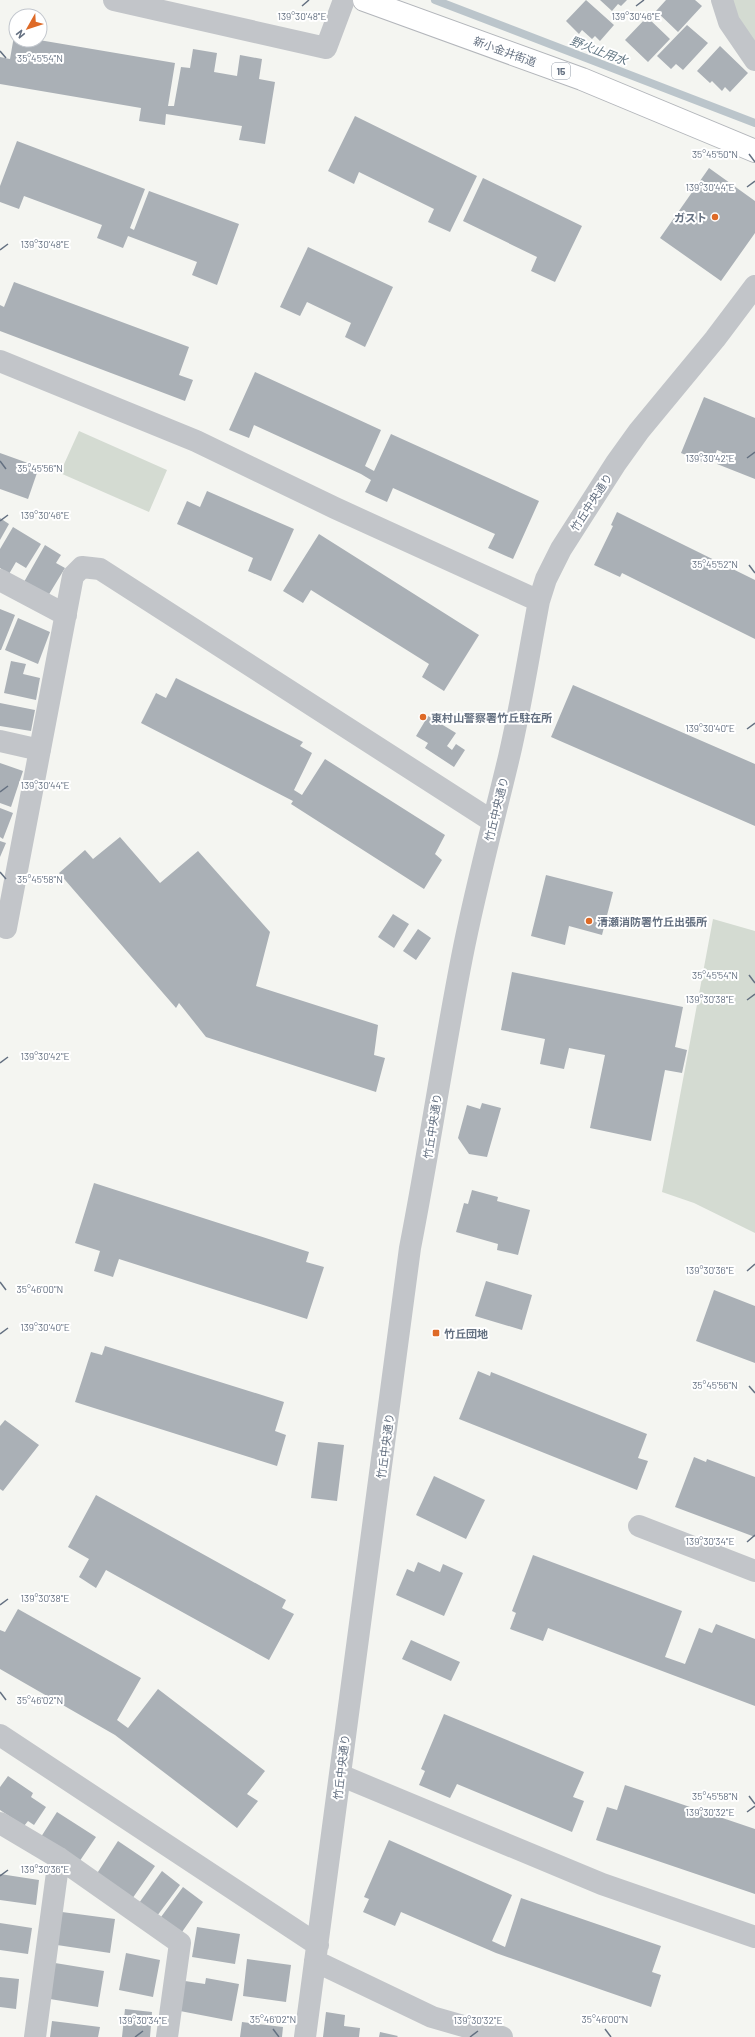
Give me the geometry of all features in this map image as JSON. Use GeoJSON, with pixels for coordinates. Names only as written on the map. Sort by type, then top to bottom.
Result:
{"type":"FeatureCollection","features":[{"type":"Feature","properties":{"kind":"main road","name":"新小金井街道"},"geometry":{"type":"LineString","coordinates":[[364,0],[582,79],[755,151]]}},
{"type":"Feature","properties":{"kind":"street"},"geometry":{"type":"LineString","coordinates":[[114,0],[326,48],[344,0]]}},
{"type":"Feature","properties":{"kind":"street"},"geometry":{"type":"LineString","coordinates":[[722,0],[729,22],[755,60]]}},
{"type":"Feature","properties":{"kind":"street","name":"竹丘中央通り"},"geometry":{"type":"LineString","coordinates":[[305,2037],[410,1248],[428,1157],[439,1081],[462,956],[492,821],[509,756],[539,601],[546,579],[561,549],[616,463],[639,431],[710,345],[755,286]]}},
{"type":"Feature","properties":{"kind":"street"},"geometry":{"type":"LineString","coordinates":[[0,361],[196,441],[336,508],[539,601]]}},
{"type":"Feature","properties":{"kind":"street"},"geometry":{"type":"LineString","coordinates":[[0,925],[6,928],[73,576],[82,567],[100,569],[492,821]]}},
{"type":"Feature","properties":{"kind":"street"},"geometry":{"type":"LineString","coordinates":[[0,580],[66,615]]}},
{"type":"Feature","properties":{"kind":"street"},"geometry":{"type":"LineString","coordinates":[[0,741],[40,750]]}},
{"type":"Feature","properties":{"kind":"street"},"geometry":{"type":"LineString","coordinates":[[639,1526],[755,1572]]}},
{"type":"Feature","properties":{"kind":"street"},"geometry":{"type":"LineString","coordinates":[[0,1735],[317,1953],[432,2017],[502,2037]]}},
{"type":"Feature","properties":{"kind":"street"},"geometry":{"type":"LineString","coordinates":[[340,1775],[602,1884],[755,1937]]}},
{"type":"Feature","properties":{"kind":"street"},"geometry":{"type":"LineString","coordinates":[[0,1823],[59,1858],[180,1943],[167,2037]]}},
{"type":"Feature","properties":{"kind":"street"},"geometry":{"type":"LineString","coordinates":[[35,2037],[59,1858]]}},
{"type":"Feature","properties":{"kind":"shaded area"},"geometry":{"type":"Polygon","coordinates":[[[732,0],[755,0],[755,44],[738,19],[732,0]]]}},
{"type":"Feature","properties":{"kind":"shaded area"},"geometry":{"type":"Polygon","coordinates":[[[79,431],[167,470],[149,512],[60,473],[79,431]]]}},
{"type":"Feature","properties":{"kind":"shaded area"},"geometry":{"type":"Polygon","coordinates":[[[713,919],[755,931],[755,1233],[694,1203],[662,1192],[713,919]]]}},
{"type":"Feature","properties":{"kind":"building"},"geometry":{"type":"Polygon","coordinates":[[[586,0],[614,25],[600,41],[595,36],[592,39],[582,30],[579,34],[566,21],[586,0]]]}},
{"type":"Feature","properties":{"kind":"building"},"geometry":{"type":"Polygon","coordinates":[[[600,0],[627,0],[621,6],[618,4],[612,11],[600,0]]]}},
{"type":"Feature","properties":{"kind":"building"},"geometry":{"type":"Polygon","coordinates":[[[666,0],[695,0],[702,6],[678,32],[656,11],[666,0]]]}},
{"type":"Feature","properties":{"kind":"building"},"geometry":{"type":"Polygon","coordinates":[[[647,17],[670,39],[648,62],[625,40],[647,17]]]}},
{"type":"Feature","properties":{"kind":"building"},"geometry":{"type":"Polygon","coordinates":[[[687,25],[708,43],[683,70],[676,64],[671,69],[657,56],[687,25]]]}},
{"type":"Feature","properties":{"kind":"building"},"geometry":{"type":"Polygon","coordinates":[[[48,42],[175,63],[168,106],[174,106],[181,67],[190,68],[193,49],[217,53],[214,72],[237,76],[240,55],[262,59],[259,79],[275,82],[265,144],[239,140],[242,126],[166,114],[165,125],[139,121],[141,108],[0,84],[0,57],[10,59],[12,48],[48,48],[48,42]]]}},
{"type":"Feature","properties":{"kind":"building"},"geometry":{"type":"Polygon","coordinates":[[[720,46],[748,73],[730,92],[725,87],[722,91],[712,81],[710,83],[697,71],[720,46]]]}},
{"type":"Feature","properties":{"kind":"building"},"geometry":{"type":"Polygon","coordinates":[[[355,116],[477,176],[450,232],[428,222],[434,209],[359,172],[354,184],[328,171],[355,116]]]}},
{"type":"Feature","properties":{"kind":"building"},"geometry":{"type":"Polygon","coordinates":[[[17,141],[145,189],[130,228],[134,230],[149,191],[239,224],[217,285],[192,275],[197,262],[128,236],[123,248],[97,238],[102,225],[24,196],[19,209],[0,202],[0,186],[17,141]]]}},
{"type":"Feature","properties":{"kind":"building","name":"ガスト"},"geometry":{"type":"Polygon","coordinates":[[[709,168],[755,201],[755,233],[721,281],[660,238],[709,168]]]}},
{"type":"Feature","properties":{"kind":"building"},"geometry":{"type":"Polygon","coordinates":[[[483,178],[582,226],[555,282],[531,271],[537,257],[463,221],[483,178]]]}},
{"type":"Feature","properties":{"kind":"building"},"geometry":{"type":"Polygon","coordinates":[[[308,247],[393,287],[365,347],[345,337],[351,323],[307,302],[300,316],[280,307],[308,247]]]}},
{"type":"Feature","properties":{"kind":"building"},"geometry":{"type":"Polygon","coordinates":[[[14,282],[189,347],[179,375],[193,380],[185,401],[0,331],[0,305],[4,307],[14,282]]]}},
{"type":"Feature","properties":{"kind":"building"},"geometry":{"type":"Polygon","coordinates":[[[255,372],[381,430],[365,466],[374,471],[391,434],[539,501],[513,559],[488,548],[495,534],[393,488],[387,502],[365,492],[371,480],[361,474],[254,425],[249,438],[229,430],[255,372]]]}},
{"type":"Feature","properties":{"kind":"building"},"geometry":{"type":"Polygon","coordinates":[[[704,397],[755,418],[755,479],[717,464],[722,452],[717,450],[712,463],[708,461],[707,464],[681,453],[704,397]]]}},
{"type":"Feature","properties":{"kind":"building"},"geometry":{"type":"Polygon","coordinates":[[[0,453],[39,467],[28,499],[0,489],[0,453]]]}},
{"type":"Feature","properties":{"kind":"building"},"geometry":{"type":"Polygon","coordinates":[[[207,491],[294,529],[271,581],[248,571],[253,558],[177,524],[187,501],[200,507],[207,491]]]}},
{"type":"Feature","properties":{"kind":"building"},"geometry":{"type":"Polygon","coordinates":[[[617,512],[755,580],[755,639],[622,573],[620,577],[594,565],[613,526],[611,525],[617,512]]]}},
{"type":"Feature","properties":{"kind":"building"},"geometry":{"type":"Polygon","coordinates":[[[0,518],[9,524],[0,540],[0,518]]]}},
{"type":"Feature","properties":{"kind":"building"},"geometry":{"type":"Polygon","coordinates":[[[13,527],[41,544],[26,568],[16,562],[9,574],[0,568],[0,549],[13,527]]]}},
{"type":"Feature","properties":{"kind":"building"},"geometry":{"type":"Polygon","coordinates":[[[319,534],[479,635],[444,691],[422,677],[429,664],[311,590],[303,603],[283,591],[319,534]]]}},
{"type":"Feature","properties":{"kind":"building"},"geometry":{"type":"Polygon","coordinates":[[[45,545],[61,555],[56,563],[65,568],[48,596],[24,582],[45,545]]]}},
{"type":"Feature","properties":{"kind":"building"},"geometry":{"type":"Polygon","coordinates":[[[0,609],[15,615],[1,650],[0,650],[0,609]]]}},
{"type":"Feature","properties":{"kind":"building"},"geometry":{"type":"Polygon","coordinates":[[[18,618],[50,632],[38,664],[5,650],[18,618]]]}},
{"type":"Feature","properties":{"kind":"building"},"geometry":{"type":"Polygon","coordinates":[[[11,661],[26,664],[23,674],[40,678],[36,700],[4,693],[11,661]]]}},
{"type":"Feature","properties":{"kind":"building"},"geometry":{"type":"Polygon","coordinates":[[[176,678],[303,742],[300,746],[312,753],[294,790],[302,795],[325,759],[445,835],[435,854],[442,860],[424,889],[291,804],[293,801],[141,723],[156,693],[166,698],[176,678]]]}},
{"type":"Feature","properties":{"kind":"building"},"geometry":{"type":"Polygon","coordinates":[[[573,685],[755,764],[755,826],[551,737],[573,685]]]}},
{"type":"Feature","properties":{"kind":"building"},"geometry":{"type":"Polygon","coordinates":[[[0,703],[35,710],[31,731],[0,726],[0,703]]]}},
{"type":"Feature","properties":{"kind":"building"},"geometry":{"type":"Polygon","coordinates":[[[428,716],[456,733],[447,746],[452,750],[456,744],[465,750],[454,767],[425,748],[428,743],[416,736],[428,716]]]}},
{"type":"Feature","properties":{"kind":"building"},"geometry":{"type":"Polygon","coordinates":[[[0,763],[23,771],[11,807],[0,803],[0,763]]]}},
{"type":"Feature","properties":{"kind":"building"},"geometry":{"type":"Polygon","coordinates":[[[0,808],[13,813],[3,839],[0,837],[0,808]]]}},
{"type":"Feature","properties":{"kind":"building"},"geometry":{"type":"Polygon","coordinates":[[[120,837],[160,883],[198,851],[270,932],[256,986],[378,1025],[374,1055],[385,1058],[376,1092],[206,1037],[179,1003],[176,1008],[59,873],[85,850],[93,859],[120,837]]]}},
{"type":"Feature","properties":{"kind":"building"},"geometry":{"type":"Polygon","coordinates":[[[0,841],[6,843],[0,857],[0,841]]]}},
{"type":"Feature","properties":{"kind":"building"},"geometry":{"type":"Polygon","coordinates":[[[546,875],[613,892],[602,935],[569,926],[565,945],[531,936],[546,875]]]}},
{"type":"Feature","properties":{"kind":"building"},"geometry":{"type":"Polygon","coordinates":[[[393,914],[409,924],[394,948],[378,937],[393,914]]]}},
{"type":"Feature","properties":{"kind":"building"},"geometry":{"type":"Polygon","coordinates":[[[418,929],[431,938],[416,960],[403,951],[418,929]]]}},
{"type":"Feature","properties":{"kind":"building"},"geometry":{"type":"Polygon","coordinates":[[[512,972],[683,1007],[675,1047],[687,1050],[682,1073],[665,1070],[651,1141],[590,1128],[605,1055],[569,1048],[564,1069],[540,1064],[545,1039],[501,1030],[512,972]]]}},
{"type":"Feature","properties":{"kind":"building"},"geometry":{"type":"Polygon","coordinates":[[[482,1103],[501,1108],[487,1157],[469,1154],[458,1138],[467,1105],[480,1109],[482,1103]]]}},
{"type":"Feature","properties":{"kind":"building"},"geometry":{"type":"Polygon","coordinates":[[[94,1183],[309,1252],[306,1262],[324,1267],[307,1319],[119,1259],[113,1277],[94,1271],[100,1251],[75,1243],[94,1183]]]}},
{"type":"Feature","properties":{"kind":"building"},"geometry":{"type":"Polygon","coordinates":[[[472,1190],[498,1197],[497,1201],[530,1210],[518,1255],[497,1250],[498,1244],[456,1232],[464,1203],[468,1204],[472,1190]]]}},
{"type":"Feature","properties":{"kind":"building"},"geometry":{"type":"Polygon","coordinates":[[[486,1281],[532,1295],[522,1330],[475,1316],[486,1281]]]}},
{"type":"Feature","properties":{"kind":"building"},"geometry":{"type":"Polygon","coordinates":[[[714,1290],[755,1306],[755,1363],[696,1341],[714,1290]]]}},
{"type":"Feature","properties":{"kind":"building"},"geometry":{"type":"Polygon","coordinates":[[[105,1346],[284,1402],[275,1431],[286,1435],[277,1466],[75,1402],[91,1352],[102,1355],[105,1346]]]}},
{"type":"Feature","properties":{"kind":"building"},"geometry":{"type":"Polygon","coordinates":[[[478,1371],[490,1376],[491,1372],[647,1434],[638,1458],[648,1461],[637,1490],[459,1419],[478,1371]]]}},
{"type":"Feature","properties":{"kind":"building"},"geometry":{"type":"Polygon","coordinates":[[[5,1420],[39,1445],[3,1491],[0,1489],[0,1426],[5,1420]]]}},
{"type":"Feature","properties":{"kind":"building"},"geometry":{"type":"Polygon","coordinates":[[[318,1442],[344,1445],[337,1501],[311,1498],[318,1442]]]}},
{"type":"Feature","properties":{"kind":"building"},"geometry":{"type":"Polygon","coordinates":[[[694,1457],[706,1462],[707,1459],[755,1477],[755,1537],[675,1507],[694,1457]]]}},
{"type":"Feature","properties":{"kind":"building"},"geometry":{"type":"Polygon","coordinates":[[[434,1476],[485,1500],[466,1539],[416,1515],[434,1476]]]}},
{"type":"Feature","properties":{"kind":"building"},"geometry":{"type":"Polygon","coordinates":[[[96,1495],[286,1600],[282,1608],[294,1614],[269,1660],[106,1570],[96,1588],[79,1577],[89,1559],[68,1547],[96,1495]]]}},
{"type":"Feature","properties":{"kind":"building"},"geometry":{"type":"Polygon","coordinates":[[[533,1555],[682,1611],[665,1657],[685,1664],[699,1628],[712,1633],[716,1624],[755,1639],[755,1706],[548,1628],[543,1641],[510,1629],[516,1613],[512,1611],[533,1555]]]}},
{"type":"Feature","properties":{"kind":"building"},"geometry":{"type":"Polygon","coordinates":[[[418,1562],[440,1572],[443,1564],[463,1573],[444,1616],[396,1595],[407,1569],[414,1572],[418,1562]]]}},
{"type":"Feature","properties":{"kind":"building"},"geometry":{"type":"Polygon","coordinates":[[[18,1609],[141,1678],[117,1720],[128,1728],[158,1689],[265,1771],[247,1794],[258,1801],[237,1828],[115,1735],[0,1669],[0,1630],[5,1632],[18,1609]]]}},
{"type":"Feature","properties":{"kind":"building"},"geometry":{"type":"Polygon","coordinates":[[[411,1640],[460,1662],[451,1681],[402,1659],[411,1640]]]}},
{"type":"Feature","properties":{"kind":"building"},"geometry":{"type":"Polygon","coordinates":[[[444,1714],[584,1772],[573,1797],[584,1801],[572,1832],[457,1784],[450,1798],[419,1785],[425,1771],[421,1769],[444,1714]]]}},
{"type":"Feature","properties":{"kind":"building"},"geometry":{"type":"Polygon","coordinates":[[[8,1776],[33,1793],[31,1797],[46,1807],[34,1825],[28,1821],[24,1826],[0,1810],[0,1787],[8,1776]]]}},
{"type":"Feature","properties":{"kind":"building"},"geometry":{"type":"Polygon","coordinates":[[[625,1785],[755,1829],[755,1894],[596,1840],[607,1807],[617,1810],[625,1785]]]}},
{"type":"Feature","properties":{"kind":"building"},"geometry":{"type":"Polygon","coordinates":[[[57,1812],[96,1837],[77,1865],[39,1840],[57,1812]]]}},
{"type":"Feature","properties":{"kind":"building"},"geometry":{"type":"Polygon","coordinates":[[[389,1840],[512,1895],[492,1941],[505,1947],[521,1898],[661,1946],[652,1972],[661,1975],[651,2007],[496,1953],[401,1912],[395,1926],[363,1912],[369,1899],[364,1897],[389,1840]]]}},
{"type":"Feature","properties":{"kind":"building"},"geometry":{"type":"Polygon","coordinates":[[[118,1841],[155,1866],[132,1899],[96,1875],[118,1841]]]}},
{"type":"Feature","properties":{"kind":"building"},"geometry":{"type":"Polygon","coordinates":[[[162,1871],[180,1885],[157,1916],[139,1903],[162,1871]]]}},
{"type":"Feature","properties":{"kind":"building"},"geometry":{"type":"Polygon","coordinates":[[[0,1874],[39,1880],[36,1905],[0,1900],[0,1874]]]}},
{"type":"Feature","properties":{"kind":"building"},"geometry":{"type":"Polygon","coordinates":[[[183,1887],[203,1902],[182,1932],[161,1917],[183,1887]]]}},
{"type":"Feature","properties":{"kind":"building"},"geometry":{"type":"Polygon","coordinates":[[[62,1912],[115,1919],[110,1953],[57,1945],[62,1912]]]}},
{"type":"Feature","properties":{"kind":"building"},"geometry":{"type":"Polygon","coordinates":[[[0,1923],[32,1928],[28,1954],[0,1950],[0,1923]]]}},
{"type":"Feature","properties":{"kind":"building"},"geometry":{"type":"Polygon","coordinates":[[[197,1927],[240,1934],[235,1964],[192,1957],[197,1927]]]}},
{"type":"Feature","properties":{"kind":"building"},"geometry":{"type":"Polygon","coordinates":[[[126,1953],[160,1960],[153,1997],[119,1990],[126,1953]]]}},
{"type":"Feature","properties":{"kind":"building"},"geometry":{"type":"Polygon","coordinates":[[[247,1959],[291,1965],[286,2002],[243,1996],[247,1959]]]}},
{"type":"Feature","properties":{"kind":"building"},"geometry":{"type":"Polygon","coordinates":[[[55,1963],[104,1971],[98,2007],[50,1999],[55,1963]]]}},
{"type":"Feature","properties":{"kind":"building"},"geometry":{"type":"Polygon","coordinates":[[[0,1977],[19,1979],[16,2009],[0,2007],[0,1977]]]}},
{"type":"Feature","properties":{"kind":"building"},"geometry":{"type":"Polygon","coordinates":[[[206,1978],[239,1984],[232,2021],[180,2011],[185,1981],[205,1984],[206,1978]]]}},
{"type":"Feature","properties":{"kind":"building"},"geometry":{"type":"Polygon","coordinates":[[[125,2009],[152,2012],[150,2037],[122,2037],[125,2009]]]}},
{"type":"Feature","properties":{"kind":"building"},"geometry":{"type":"Polygon","coordinates":[[[326,2012],[345,2015],[344,2026],[360,2028],[359,2037],[323,2037],[326,2012]]]}},
{"type":"Feature","properties":{"kind":"building"},"geometry":{"type":"Polygon","coordinates":[[[52,2021],[100,2027],[98,2037],[50,2037],[52,2021]]]}},
{"type":"Feature","properties":{"kind":"building"},"geometry":{"type":"Polygon","coordinates":[[[242,2022],[283,2027],[282,2037],[240,2037],[242,2022]]]}},
{"type":"Feature","properties":{"kind":"building"},"geometry":{"type":"Polygon","coordinates":[[[380,2032],[398,2036],[379,2037],[380,2032]]]}},
{"type":"Feature","properties":{"kind":"waterway","name":"野火止用水"},"geometry":{"type":"LineString","coordinates":[[435,0],[755,123]]}},
{"type":"Feature","properties":{"kind":"place","name":"ガスト"},"geometry":{"type":"Point","coordinates":[715,217]}},
{"type":"Feature","properties":{"kind":"place","name":"東村山警察署竹丘駐在所"},"geometry":{"type":"Point","coordinates":[423,717]}},
{"type":"Feature","properties":{"kind":"place","name":"清瀬消防署竹丘出張所"},"geometry":{"type":"Point","coordinates":[589,921]}},
{"type":"Feature","properties":{"kind":"place","name":"竹丘団地"},"geometry":{"type":"Point","coordinates":[436,1333]}}]}
